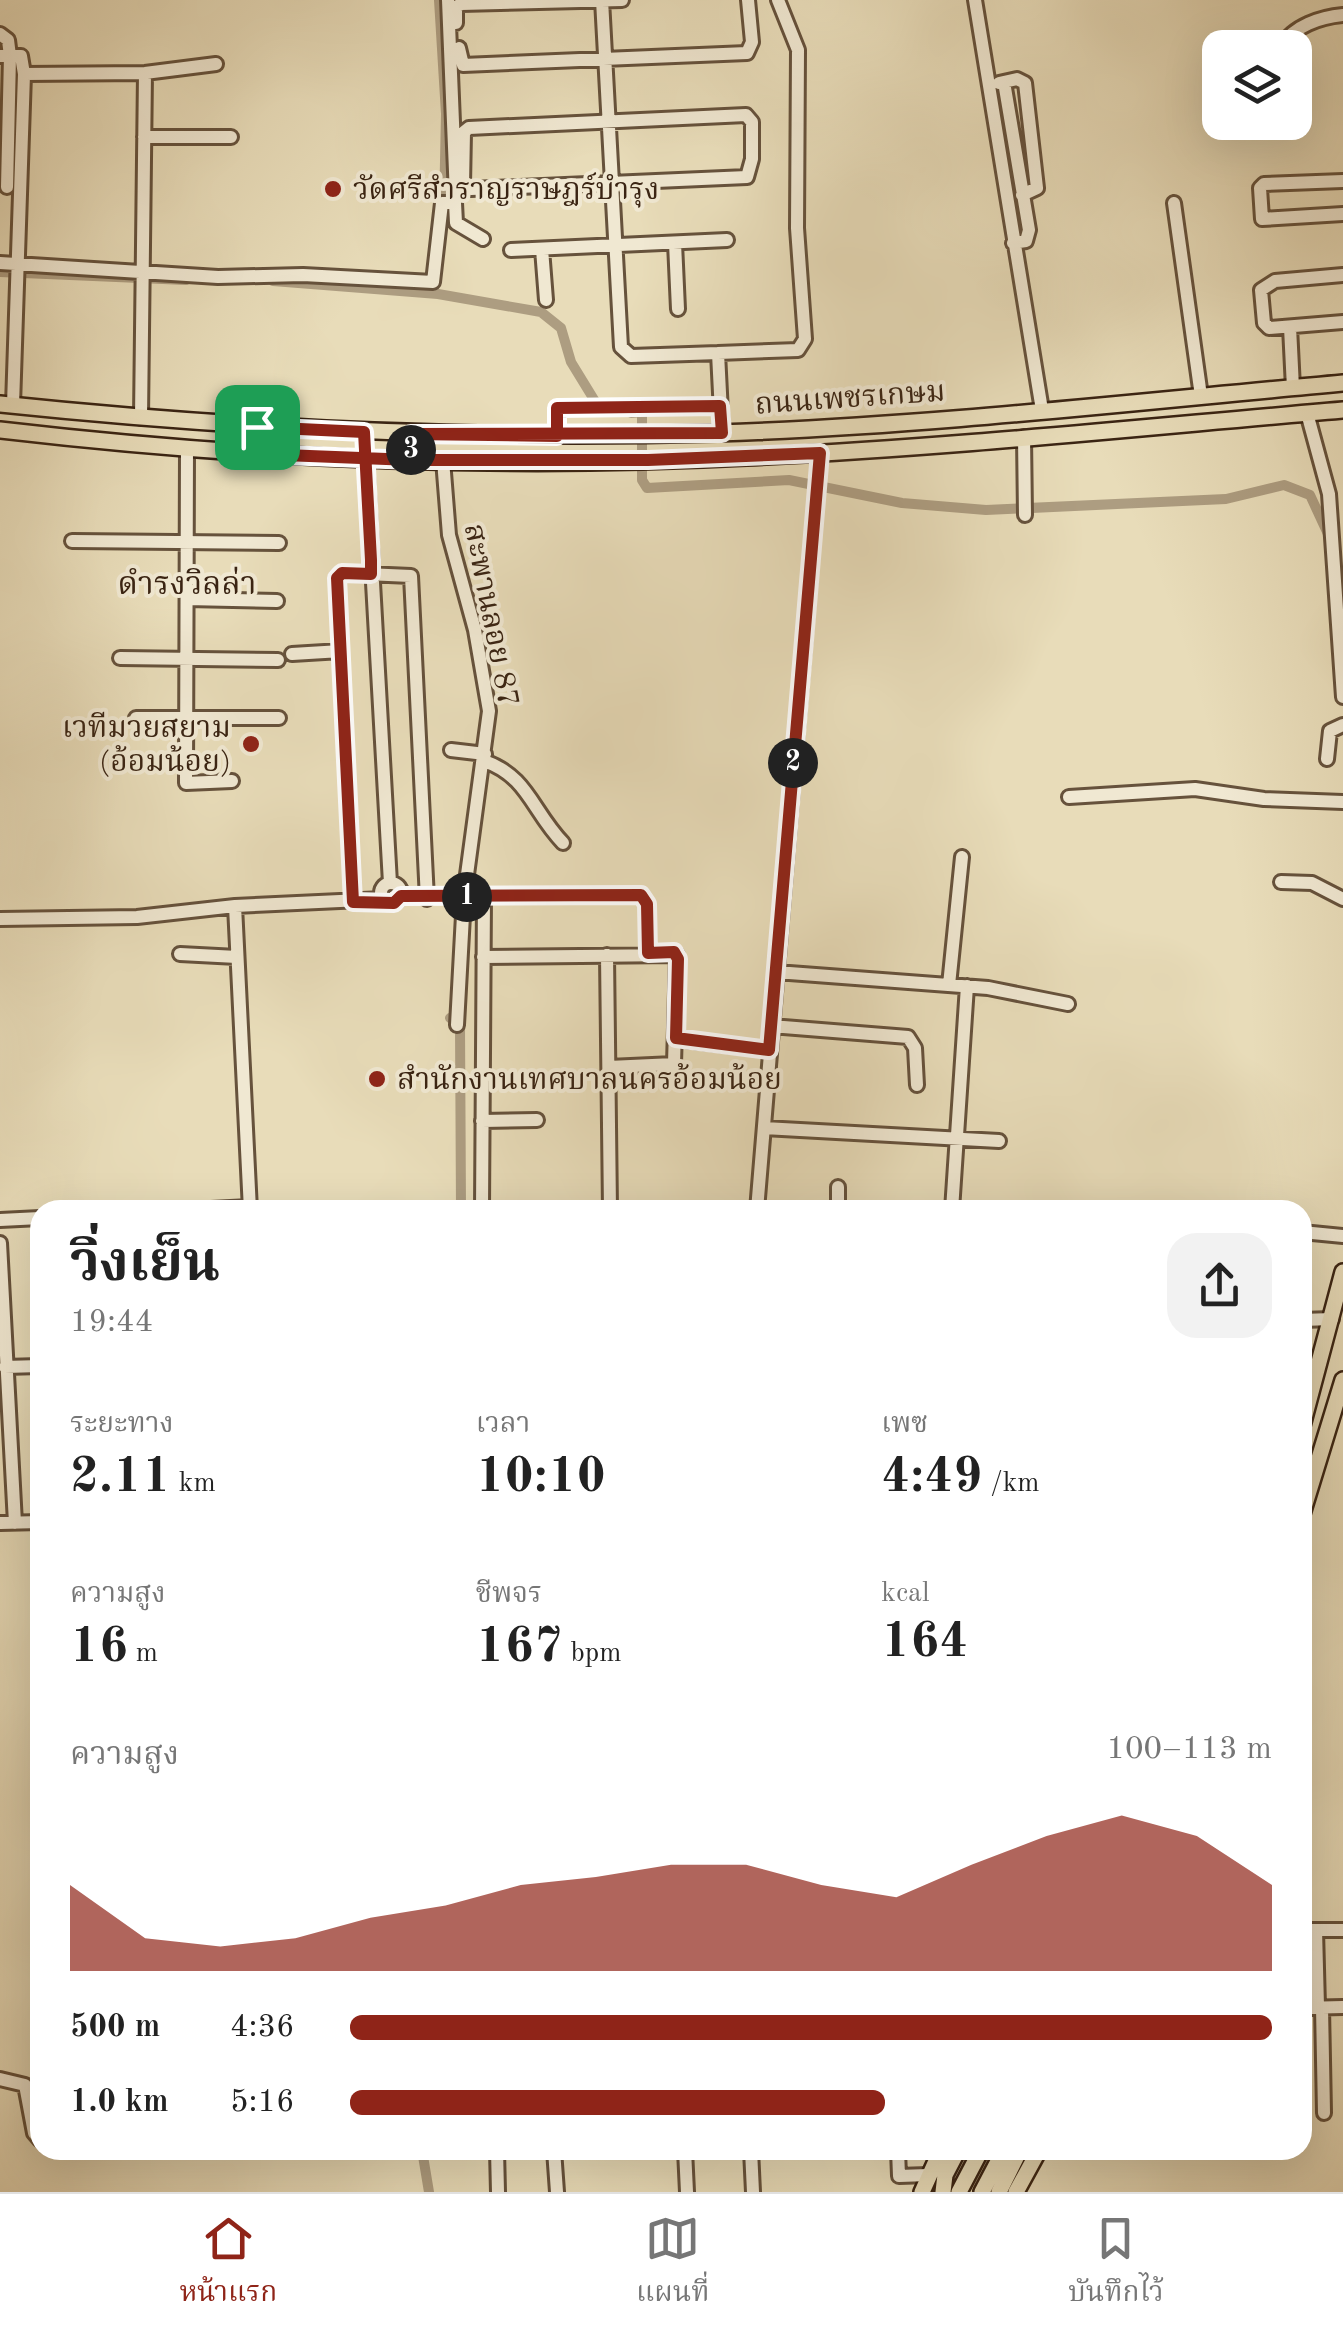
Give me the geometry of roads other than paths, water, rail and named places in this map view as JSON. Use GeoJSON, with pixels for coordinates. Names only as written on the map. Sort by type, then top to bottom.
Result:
{"type":"FeatureCollection","features":[{"type":"Feature","properties":{"kind":"main road","name":"ถนนเพชรเกษม"},"geometry":{"type":"LineString","coordinates":[[6,404],[257,427],[411,434],[643,435],[1042,410],[1343,384]]}},
{"type":"Feature","properties":{"kind":"main road","name":"ถนนเพชรเกษม"},"geometry":{"type":"LineString","coordinates":[[0,430],[187,450],[366,459],[819,462],[1024,436],[1343,410]]}},
{"type":"Feature","properties":{"kind":"main road"},"geometry":{"type":"LineString","coordinates":[[257,427],[258,454]]}},
{"type":"Feature","properties":{"kind":"main road"},"geometry":{"type":"LineString","coordinates":[[364,432],[366,459]]}},
{"type":"Feature","properties":{"kind":"main road"},"geometry":{"type":"LineString","coordinates":[[411,434],[412,460]]}},
{"type":"Feature","properties":{"kind":"main road"},"geometry":{"type":"LineString","coordinates":[[1312,1390],[1343,1272]]}},
{"type":"Feature","properties":{"kind":"main road"},"geometry":{"type":"LineString","coordinates":[[1312,1481],[1343,1380]]}},
{"type":"Feature","properties":{"kind":"main road"},"geometry":{"type":"LineString","coordinates":[[922,2192],[936,2160]]}},
{"type":"Feature","properties":{"kind":"main road"},"geometry":{"type":"LineString","coordinates":[[943,2192],[945,2174],[953,2160]]}},
{"type":"Feature","properties":{"kind":"main road"},"geometry":{"type":"LineString","coordinates":[[959,2192],[976,2160]]}},
{"type":"Feature","properties":{"kind":"main road"},"geometry":{"type":"LineString","coordinates":[[982,2192],[999,2160]]}},
{"type":"Feature","properties":{"kind":"main road"},"geometry":{"type":"LineString","coordinates":[[999,2192],[1015,2160]]}},
{"type":"Feature","properties":{"kind":"main road"},"geometry":{"type":"LineString","coordinates":[[1016,2192],[1034,2160]]}},
{"type":"Feature","properties":{"kind":"street"},"geometry":{"type":"LineString","coordinates":[[0,262],[17,269],[142,277],[338,276],[430,284],[450,203],[448,0]]}},
{"type":"Feature","properties":{"kind":"street"},"geometry":{"type":"LineString","coordinates":[[622,0],[462,4],[455,11],[463,66],[748,53],[752,42],[748,0]]}},
{"type":"Feature","properties":{"kind":"street"},"geometry":{"type":"LineString","coordinates":[[602,1],[612,246],[624,353],[718,353],[798,350],[805,339],[798,228],[798,50],[778,0]]}},
{"type":"Feature","properties":{"kind":"street"},"geometry":{"type":"LineString","coordinates":[[974,0],[1042,410]]}},
{"type":"Feature","properties":{"kind":"street"},"geometry":{"type":"LineString","coordinates":[[1299,30],[1326,16],[1343,16]]}},
{"type":"Feature","properties":{"kind":"street"},"geometry":{"type":"LineString","coordinates":[[0,34],[8,40],[4,96],[7,187]]}},
{"type":"Feature","properties":{"kind":"street"},"geometry":{"type":"LineString","coordinates":[[5,56],[21,56],[24,74],[17,269],[6,404]]}},
{"type":"Feature","properties":{"kind":"street"},"geometry":{"type":"LineString","coordinates":[[24,74],[146,72],[216,64]]}},
{"type":"Feature","properties":{"kind":"street"},"geometry":{"type":"LineString","coordinates":[[141,418],[146,72]]}},
{"type":"Feature","properties":{"kind":"street"},"geometry":{"type":"LineString","coordinates":[[987,84],[1017,79],[1025,84],[1036,188],[1022,195]]}},
{"type":"Feature","properties":{"kind":"street"},"geometry":{"type":"LineString","coordinates":[[1004,82],[1028,237],[1014,244]]}},
{"type":"Feature","properties":{"kind":"street"},"geometry":{"type":"LineString","coordinates":[[736,115],[752,122],[752,159],[747,177],[610,185],[471,190],[463,185],[464,132],[469,128],[736,115]]}},
{"type":"Feature","properties":{"kind":"street"},"geometry":{"type":"LineString","coordinates":[[144,137],[231,137]]}},
{"type":"Feature","properties":{"kind":"street"},"geometry":{"type":"LineString","coordinates":[[1343,181],[1264,184],[1260,188],[1262,219],[1343,214]]}},
{"type":"Feature","properties":{"kind":"street"},"geometry":{"type":"LineString","coordinates":[[450,203],[456,223],[483,240]]}},
{"type":"Feature","properties":{"kind":"street"},"geometry":{"type":"LineString","coordinates":[[1174,204],[1200,396]]}},
{"type":"Feature","properties":{"kind":"street"},"geometry":{"type":"LineString","coordinates":[[510,250],[727,240]]}},
{"type":"Feature","properties":{"kind":"street"},"geometry":{"type":"LineString","coordinates":[[675,243],[678,309]]}},
{"type":"Feature","properties":{"kind":"street"},"geometry":{"type":"LineString","coordinates":[[542,249],[546,300]]}},
{"type":"Feature","properties":{"kind":"street"},"geometry":{"type":"LineString","coordinates":[[1343,275],[1263,286],[1266,326],[1343,322]]}},
{"type":"Feature","properties":{"kind":"street"},"geometry":{"type":"LineString","coordinates":[[1290,327],[1292,388]]}},
{"type":"Feature","properties":{"kind":"street"},"geometry":{"type":"LineString","coordinates":[[718,353],[722,433]]}},
{"type":"Feature","properties":{"kind":"street"},"geometry":{"type":"LineString","coordinates":[[557,436],[557,408],[720,406]]}},
{"type":"Feature","properties":{"kind":"street"},"geometry":{"type":"LineString","coordinates":[[1307,413],[1330,494],[1343,696]]}},
{"type":"Feature","properties":{"kind":"street"},"geometry":{"type":"LineString","coordinates":[[1024,436],[1025,515]]}},
{"type":"Feature","properties":{"kind":"street"},"geometry":{"type":"LineString","coordinates":[[187,450],[186,783],[232,781]]}},
{"type":"Feature","properties":{"kind":"street"},"geometry":{"type":"LineString","coordinates":[[366,459],[390,883]]}},
{"type":"Feature","properties":{"kind":"street","name":"สะพานลอย 87"},"geometry":{"type":"LineString","coordinates":[[444,460],[449,536],[472,620],[489,711],[464,897],[457,1024]]}},
{"type":"Feature","properties":{"kind":"street"},"geometry":{"type":"LineString","coordinates":[[759,1200],[819,462]]}},
{"type":"Feature","properties":{"kind":"street"},"geometry":{"type":"LineString","coordinates":[[72,541],[279,542]]}},
{"type":"Feature","properties":{"kind":"street"},"geometry":{"type":"LineString","coordinates":[[353,902],[337,578],[342,573],[411,576],[427,899]]}},
{"type":"Feature","properties":{"kind":"street"},"geometry":{"type":"LineString","coordinates":[[187,600],[277,601]]}},
{"type":"Feature","properties":{"kind":"street"},"geometry":{"type":"LineString","coordinates":[[292,654],[342,651]]}},
{"type":"Feature","properties":{"kind":"street"},"geometry":{"type":"LineString","coordinates":[[120,658],[278,660]]}},
{"type":"Feature","properties":{"kind":"street"},"geometry":{"type":"LineString","coordinates":[[136,718],[279,718]]}},
{"type":"Feature","properties":{"kind":"street"},"geometry":{"type":"LineString","coordinates":[[1327,759],[1330,731],[1343,724]]}},
{"type":"Feature","properties":{"kind":"street"},"geometry":{"type":"LineString","coordinates":[[451,750],[484,758],[512,772],[544,823],[563,844]]}},
{"type":"Feature","properties":{"kind":"street"},"geometry":{"type":"LineString","coordinates":[[1069,797],[1195,789],[1264,799],[1343,802]]}},
{"type":"Feature","properties":{"kind":"street"},"geometry":{"type":"LineString","coordinates":[[949,984],[962,858]]}},
{"type":"Feature","properties":{"kind":"street"},"geometry":{"type":"LineString","coordinates":[[1281,882],[1312,883],[1343,898]]}},
{"type":"Feature","properties":{"kind":"street"},"geometry":{"type":"LineString","coordinates":[[390,883],[399,886],[401,896]]}},
{"type":"Feature","properties":{"kind":"street"},"geometry":{"type":"LineString","coordinates":[[383,899],[382,890],[390,883]]}},
{"type":"Feature","properties":{"kind":"street"},"geometry":{"type":"LineString","coordinates":[[401,896],[427,899],[641,895],[647,904],[648,953]]}},
{"type":"Feature","properties":{"kind":"street"},"geometry":{"type":"LineString","coordinates":[[0,919],[137,917],[235,906],[383,899],[394,903],[401,896]]}},
{"type":"Feature","properties":{"kind":"street"},"geometry":{"type":"LineString","coordinates":[[482,1200],[484,896]]}},
{"type":"Feature","properties":{"kind":"street"},"geometry":{"type":"LineString","coordinates":[[235,906],[250,1200]]}},
{"type":"Feature","properties":{"kind":"street"},"geometry":{"type":"LineString","coordinates":[[180,954],[237,957]]}},
{"type":"Feature","properties":{"kind":"street"},"geometry":{"type":"LineString","coordinates":[[482,957],[677,954],[676,1038],[671,1065],[609,1067]]}},
{"type":"Feature","properties":{"kind":"street"},"geometry":{"type":"LineString","coordinates":[[607,955],[610,1200]]}},
{"type":"Feature","properties":{"kind":"street"},"geometry":{"type":"LineString","coordinates":[[776,972],[968,986],[1068,1004]]}},
{"type":"Feature","properties":{"kind":"street"},"geometry":{"type":"LineString","coordinates":[[953,1200],[968,986]]}},
{"type":"Feature","properties":{"kind":"street"},"geometry":{"type":"LineString","coordinates":[[771,1026],[908,1038],[915,1048],[918,1085]]}},
{"type":"Feature","properties":{"kind":"street"},"geometry":{"type":"LineString","coordinates":[[676,1038],[769,1050]]}},
{"type":"Feature","properties":{"kind":"street"},"geometry":{"type":"LineString","coordinates":[[482,1121],[537,1120]]}},
{"type":"Feature","properties":{"kind":"street"},"geometry":{"type":"LineString","coordinates":[[764,1128],[999,1142]]}},
{"type":"Feature","properties":{"kind":"street"},"geometry":{"type":"LineString","coordinates":[[838,1187],[838,1200]]}},
{"type":"Feature","properties":{"kind":"street"},"geometry":{"type":"LineString","coordinates":[[0,1220],[30,1218]]}},
{"type":"Feature","properties":{"kind":"street"},"geometry":{"type":"LineString","coordinates":[[1312,1233],[1343,1236]]}},
{"type":"Feature","properties":{"kind":"street"},"geometry":{"type":"LineString","coordinates":[[0,1243],[8,1523]]}},
{"type":"Feature","properties":{"kind":"street"},"geometry":{"type":"LineString","coordinates":[[1312,1319],[1332,1318]]}},
{"type":"Feature","properties":{"kind":"street"},"geometry":{"type":"LineString","coordinates":[[6,1367],[30,1366]]}},
{"type":"Feature","properties":{"kind":"street"},"geometry":{"type":"LineString","coordinates":[[1312,1930],[1343,1930]]}},
{"type":"Feature","properties":{"kind":"street"},"geometry":{"type":"LineString","coordinates":[[1312,1951],[1320,2007],[1324,2113]]}},
{"type":"Feature","properties":{"kind":"street"},"geometry":{"type":"LineString","coordinates":[[1312,2007],[1343,2007]]}},
{"type":"Feature","properties":{"kind":"street"},"geometry":{"type":"LineString","coordinates":[[0,2079],[23,2081],[30,2105]]}},
{"type":"Feature","properties":{"kind":"street"},"geometry":{"type":"LineString","coordinates":[[496,2160],[498,2192]]}},
{"type":"Feature","properties":{"kind":"street"},"geometry":{"type":"LineString","coordinates":[[555,2160],[557,2192]]}},
{"type":"Feature","properties":{"kind":"street"},"geometry":{"type":"LineString","coordinates":[[685,2160],[687,2192]]}},
{"type":"Feature","properties":{"kind":"street"},"geometry":{"type":"LineString","coordinates":[[752,2160],[754,2192]]}},
{"type":"Feature","properties":{"kind":"street"},"geometry":{"type":"LineString","coordinates":[[898,2160],[899,2176],[928,2174]]}},
{"type":"Feature","properties":{"kind":"waterway"},"geometry":{"type":"LineString","coordinates":[[439,0],[446,114],[444,208]]}},
{"type":"Feature","properties":{"kind":"waterway"},"geometry":{"type":"LineString","coordinates":[[0,272],[186,280]]}},
{"type":"Feature","properties":{"kind":"waterway"},"geometry":{"type":"LineString","coordinates":[[273,281],[438,294],[541,312],[561,328],[571,362],[601,411]]}},
{"type":"Feature","properties":{"kind":"waterway"},"geometry":{"type":"LineString","coordinates":[[631,413],[642,412],[642,480],[647,488],[789,480],[902,503],[986,510],[1226,499],[1284,485],[1310,495],[1328,534]]}},
{"type":"Feature","properties":{"kind":"waterway"},"geometry":{"type":"LineString","coordinates":[[450,1018],[460,1025],[461,1200]]}},
{"type":"Feature","properties":{"kind":"waterway"},"geometry":{"type":"LineString","coordinates":[[424,2160],[429,2192]]}},
{"type":"Feature","properties":{"kind":"place","name":"วัดศรีสําราญราษฎร์บํารุง"},"geometry":{"type":"Point","coordinates":[333,189]}},
{"type":"Feature","properties":{"kind":"place","name":"เวทีมวยสยาม (อ้อมน้อย)"},"geometry":{"type":"Point","coordinates":[251,744]}},
{"type":"Feature","properties":{"kind":"place","name":"สำนักงานเทศบาลนครอ้อมน้อย"},"geometry":{"type":"Point","coordinates":[377,1079]}},
{"type":"Feature","properties":{"kind":"district","name":"ดำรงวิลล่า"},"geometry":{"type":"Point","coordinates":[187,583]}}]}
